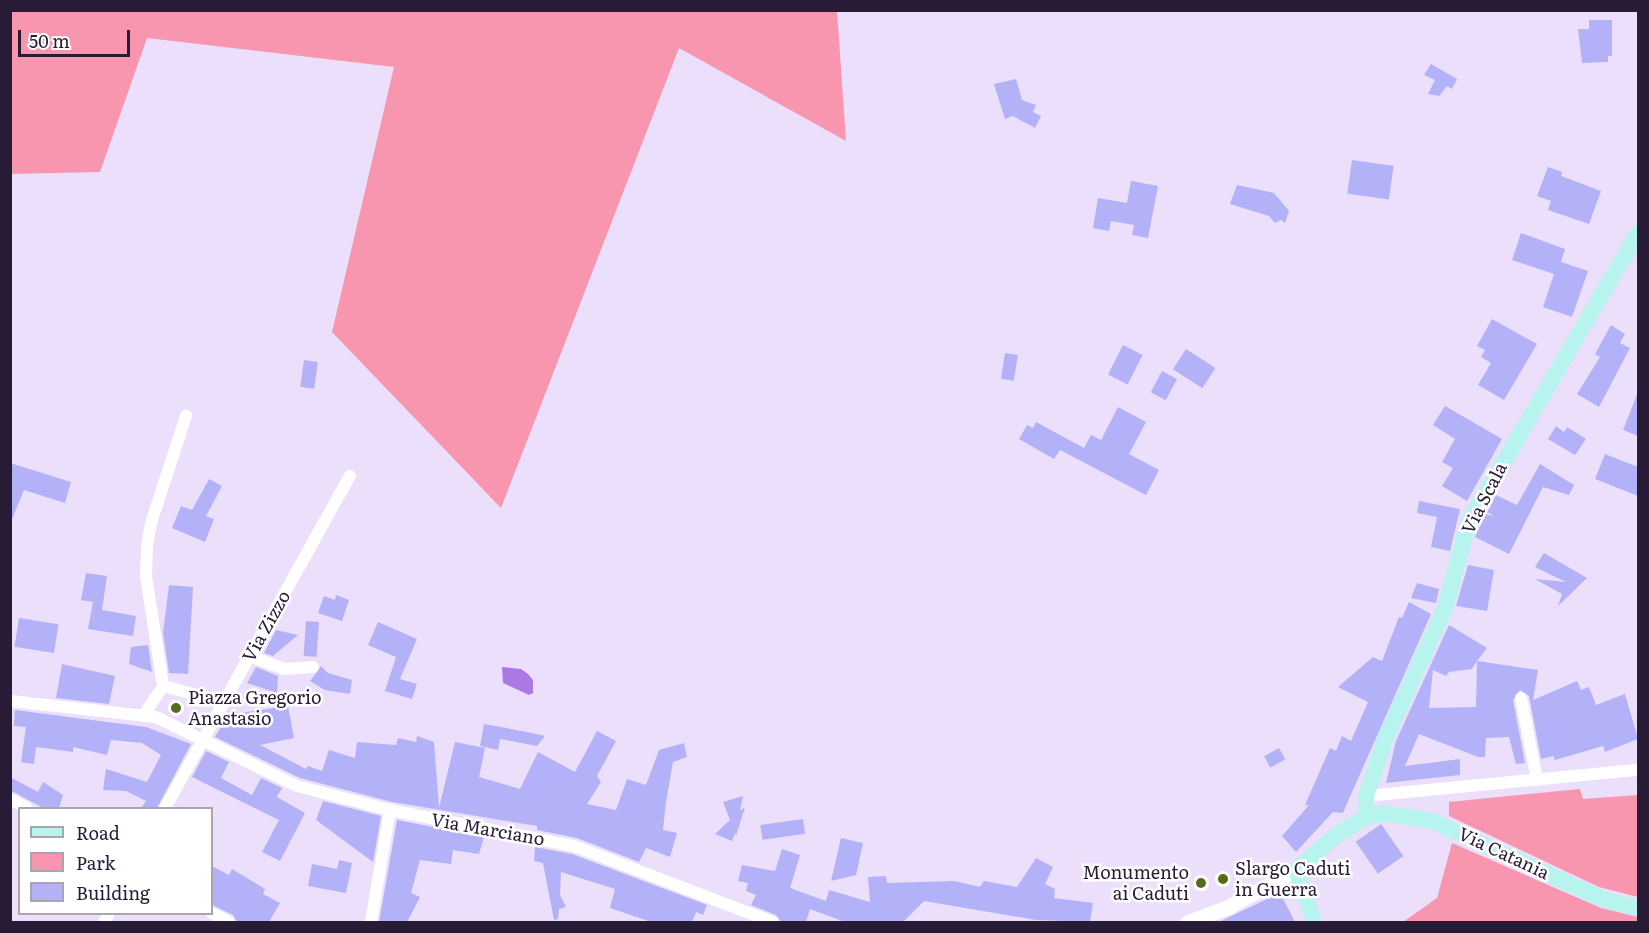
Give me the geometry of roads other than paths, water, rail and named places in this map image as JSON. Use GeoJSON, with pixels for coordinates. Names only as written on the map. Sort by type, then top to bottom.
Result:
{"type":"FeatureCollection","features":[{"type":"Feature","properties":{"kind":"main road","name":"Via Scala"},"geometry":{"type":"LineString","coordinates":[[1367,817],[1366,796],[1386,737],[1445,608],[1469,521],[1638,233]]}},
{"type":"Feature","properties":{"kind":"main road","name":"Via Catania"},"geometry":{"type":"LineString","coordinates":[[1367,817],[1391,813],[1432,821],[1602,899],[1638,908]]}},
{"type":"Feature","properties":{"kind":"main road"},"geometry":{"type":"LineString","coordinates":[[1314,922],[1296,870],[1313,852],[1367,817]]}},
{"type":"Feature","properties":{"kind":"street"},"geometry":{"type":"LineString","coordinates":[[137,715],[163,681],[146,576],[147,546],[151,523],[186,416]]}},
{"type":"Feature","properties":{"kind":"street","name":"Via Zizzo"},"geometry":{"type":"LineString","coordinates":[[166,807],[350,476]]}},
{"type":"Feature","properties":{"kind":"street"},"geometry":{"type":"LineString","coordinates":[[249,656],[284,669],[313,667]]}},
{"type":"Feature","properties":{"kind":"street"},"geometry":{"type":"LineString","coordinates":[[163,681],[224,702]]}},
{"type":"Feature","properties":{"kind":"street"},"geometry":{"type":"LineString","coordinates":[[1521,698],[1536,780]]}},
{"type":"Feature","properties":{"kind":"street","name":"Via Marciano"},"geometry":{"type":"LineString","coordinates":[[10,700],[137,715],[204,738],[297,786],[390,810],[574,846],[773,922]]}},
{"type":"Feature","properties":{"kind":"street"},"geometry":{"type":"LineString","coordinates":[[1366,796],[1638,770]]}},
{"type":"Feature","properties":{"kind":"street"},"geometry":{"type":"LineString","coordinates":[[10,799],[25,807]]}},
{"type":"Feature","properties":{"kind":"street"},"geometry":{"type":"LineString","coordinates":[[371,922],[390,810]]}},
{"type":"Feature","properties":{"kind":"street"},"geometry":{"type":"LineString","coordinates":[[1188,922],[1296,870]]}},
{"type":"Feature","properties":{"kind":"street"},"geometry":{"type":"LineString","coordinates":[[213,914],[229,922]]}},
{"type":"Feature","properties":{"kind":"place","name":"Piazza Gregorio Anastasio"},"geometry":{"type":"Point","coordinates":[176,708]}},
{"type":"Feature","properties":{"kind":"place","name":"Slargo Caduti in Guerra"},"geometry":{"type":"Point","coordinates":[1223,879]}},
{"type":"Feature","properties":{"kind":"place","name":"Monumento ai Caduti"},"geometry":{"type":"Point","coordinates":[1201,883]}}]}
